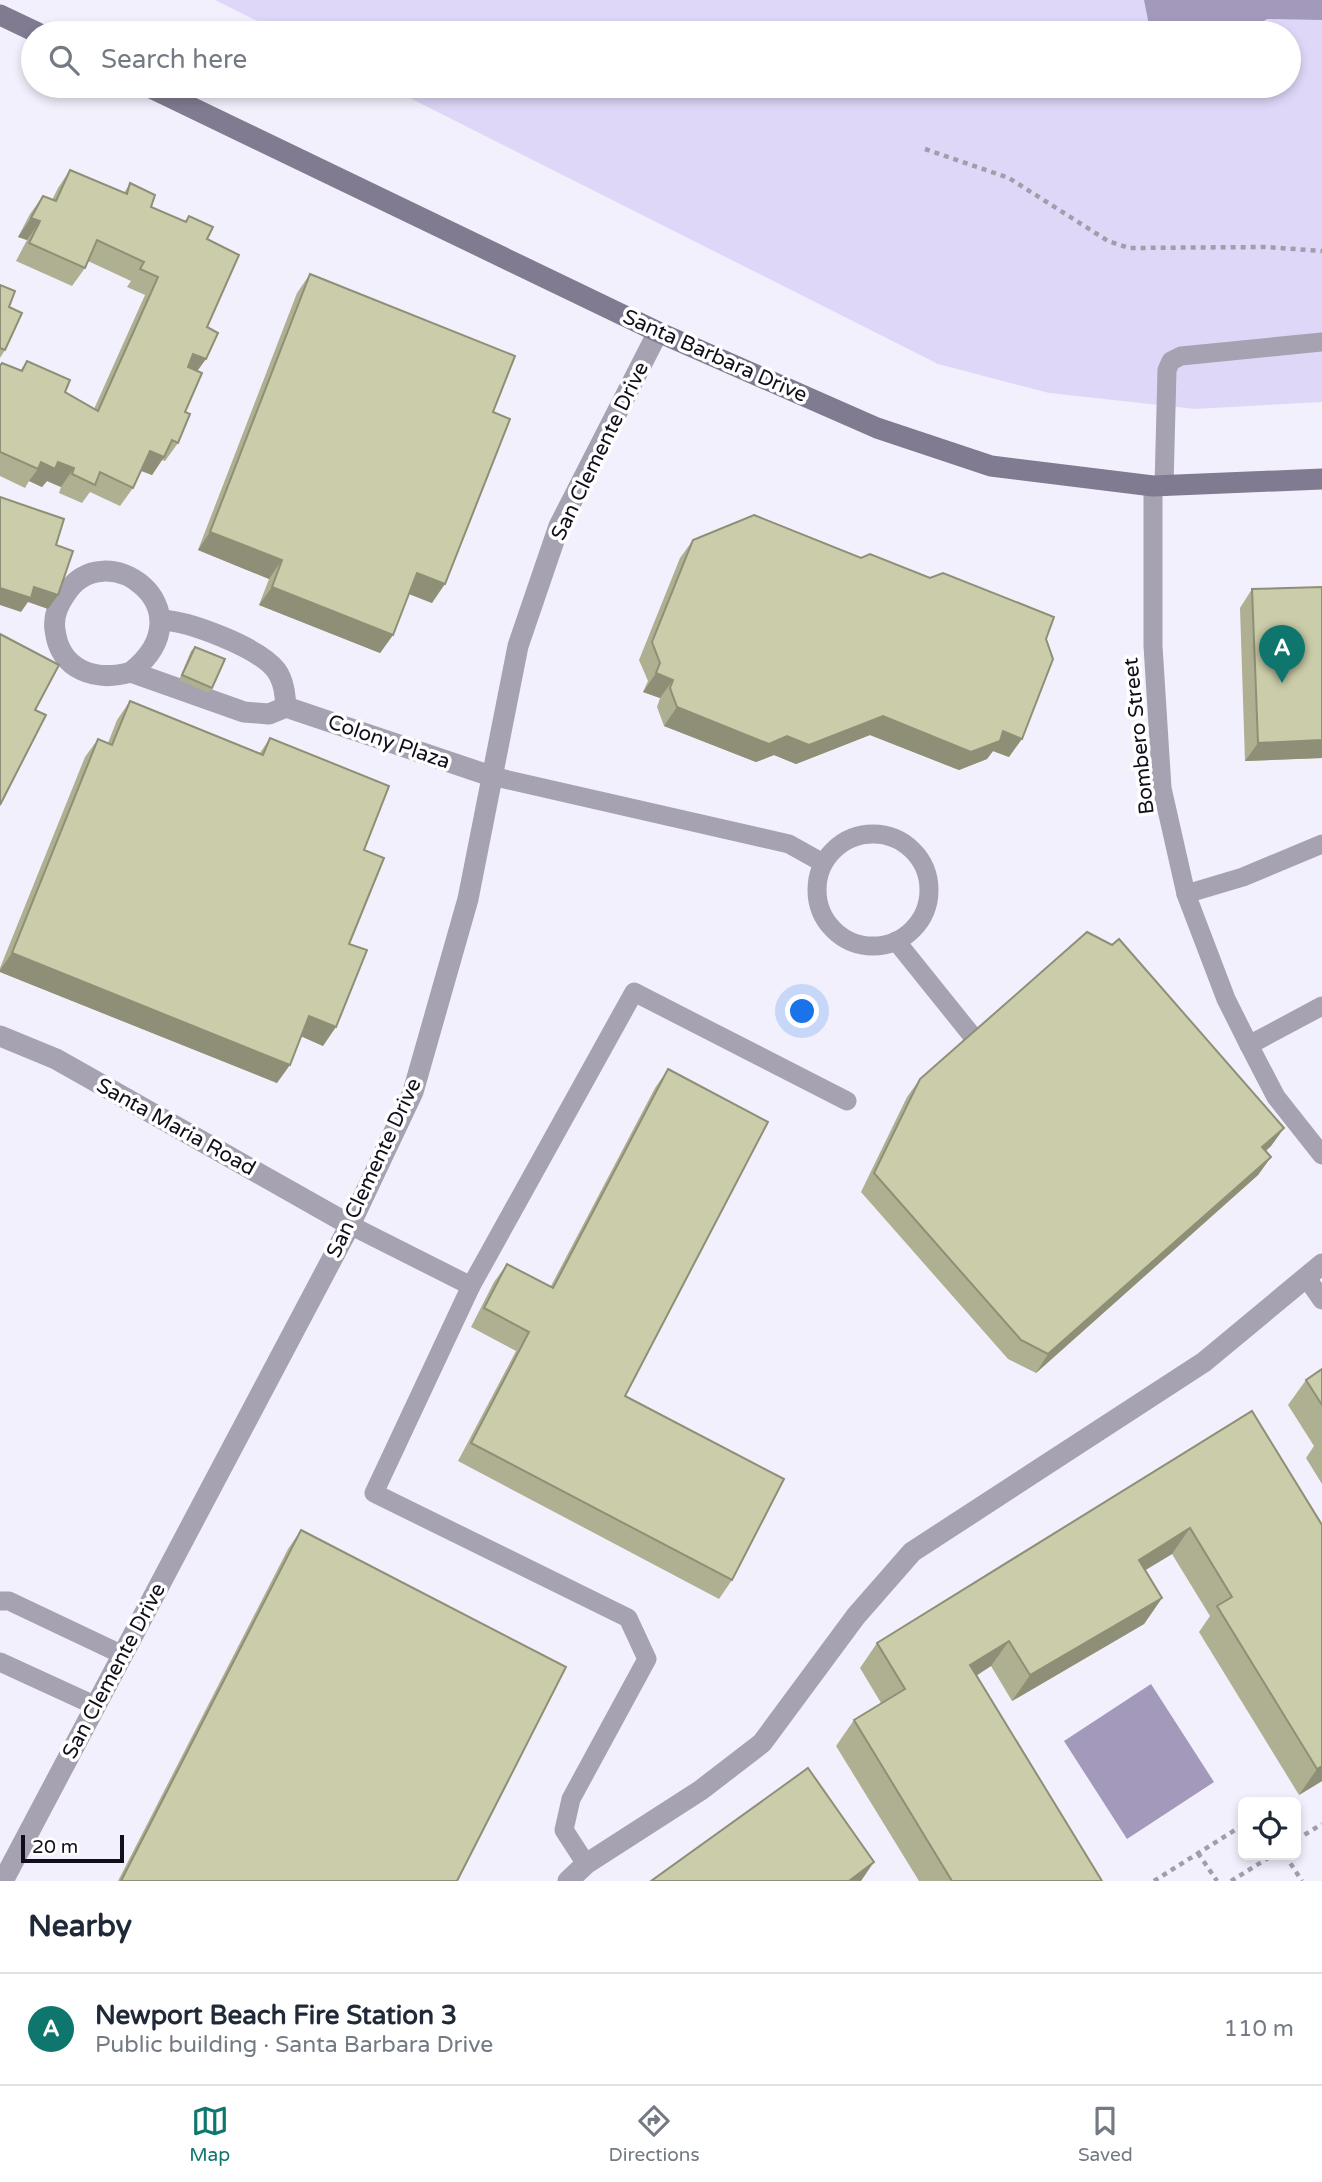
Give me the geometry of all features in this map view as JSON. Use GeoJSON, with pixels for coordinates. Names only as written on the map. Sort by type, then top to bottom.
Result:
{"type":"FeatureCollection","features":[{"type":"Feature","properties":{"kind":"main road"},"geometry":{"type":"LineString","coordinates":[[0,15],[21,25]]}},
{"type":"Feature","properties":{"kind":"main road","name":"Santa Barbara Drive"},"geometry":{"type":"LineString","coordinates":[[172,98],[658,332],[877,428],[991,466],[1159,486],[1322,479]]}},
{"type":"Feature","properties":{"kind":"street","name":"San Clemente Drive"},"geometry":{"type":"LineString","coordinates":[[3,1881],[350,1225],[413,1092],[468,900],[519,646],[559,526],[658,332]]}},
{"type":"Feature","properties":{"kind":"street","name":"Colony Plaza"},"geometry":{"type":"LineString","coordinates":[[161,620],[155,600],[143,584],[124,574],[104,571],[83,577],[69,588],[57,607],[54,628],[60,649],[74,666],[91,675],[112,678],[131,672],[244,712],[269,714],[286,707],[491,776]]}},
{"type":"Feature","properties":{"kind":"street"},"geometry":{"type":"LineString","coordinates":[[131,672],[148,659],[158,641],[161,620],[201,628],[255,655],[275,669],[284,686],[286,707]]}},
{"type":"Feature","properties":{"kind":"street","name":"Santa Maria Road"},"geometry":{"type":"LineString","coordinates":[[0,1036],[56,1059],[350,1225]]}},
{"type":"Feature","properties":{"kind":"street"},"geometry":{"type":"LineString","coordinates":[[568,1881],[586,1864],[701,1790],[762,1744],[856,1616],[912,1552],[1204,1362],[1314,1271]]}},
{"type":"Feature","properties":{"kind":"lane","name":"Bombero Street"},"geometry":{"type":"LineString","coordinates":[[1322,342],[1181,356],[1171,361],[1167,370],[1159,486],[1153,646],[1162,788],[1186,894],[1226,999],[1276,1097],[1314,1131],[1322,1155]]}},
{"type":"Feature","properties":{"kind":"lane"},"geometry":{"type":"LineString","coordinates":[[491,776],[789,844],[823,863]]}},
{"type":"Feature","properties":{"kind":"lane"},"geometry":{"type":"LineString","coordinates":[[870,833],[889,835],[907,844],[920,858],[928,876],[929,896],[924,915],[913,930],[896,942],[862,945],[845,939],[832,929],[822,914],[817,898],[817,880],[823,863],[835,848],[851,837],[870,833]]}},
{"type":"Feature","properties":{"kind":"lane"},"geometry":{"type":"LineString","coordinates":[[1186,894],[1243,877],[1322,844]]}},
{"type":"Feature","properties":{"kind":"lane"},"geometry":{"type":"LineString","coordinates":[[896,942],[974,1038]]}},
{"type":"Feature","properties":{"kind":"lane"},"geometry":{"type":"LineString","coordinates":[[586,1864],[565,1830],[571,1799],[647,1659],[628,1618],[374,1493],[471,1286],[634,992],[847,1101]]}},
{"type":"Feature","properties":{"kind":"lane"},"geometry":{"type":"LineString","coordinates":[[1249,1045],[1322,1006]]}},
{"type":"Feature","properties":{"kind":"lane"},"geometry":{"type":"LineString","coordinates":[[350,1225],[471,1286]]}},
{"type":"Feature","properties":{"kind":"lane"},"geometry":{"type":"LineString","coordinates":[[1314,1271],[1322,1300]]}},
{"type":"Feature","properties":{"kind":"lane"},"geometry":{"type":"LineString","coordinates":[[0,1601],[9,1601],[123,1655]]}},
{"type":"Feature","properties":{"kind":"lane"},"geometry":{"type":"LineString","coordinates":[[0,1662],[96,1706]]}},
{"type":"Feature","properties":{"kind":"path"},"geometry":{"type":"LineString","coordinates":[[925,149],[1009,178],[1108,241],[1129,248],[1266,247],[1322,251]]}},
{"type":"Feature","properties":{"kind":"path"},"geometry":{"type":"LineString","coordinates":[[1301,1837],[1322,1824]]}},
{"type":"Feature","properties":{"kind":"path"},"geometry":{"type":"LineString","coordinates":[[1154,1881],[1238,1828]]}},
{"type":"Feature","properties":{"kind":"path"},"geometry":{"type":"LineString","coordinates":[[1198,1853],[1217,1881]]}},
{"type":"Feature","properties":{"kind":"path"},"geometry":{"type":"LineString","coordinates":[[1231,1881],[1265,1860]]}},
{"type":"Feature","properties":{"kind":"path"},"geometry":{"type":"LineString","coordinates":[[1288,1860],[1302,1881]]}},
{"type":"Feature","properties":{"kind":"shaded area"},"geometry":{"type":"Polygon","coordinates":[[[215,0],[1322,0],[1322,402],[1195,409],[1049,393],[938,364],[410,98],[1301,98],[1301,21],[257,21],[215,0]]]}},
{"type":"Feature","properties":{"kind":"shaded area"},"geometry":{"type":"Polygon","coordinates":[[[1144,0],[1322,0],[1322,20],[1148,21],[1144,0]]]}},
{"type":"Feature","properties":{"kind":"shaded area"},"geometry":{"type":"Polygon","coordinates":[[[1151,1684],[1214,1782],[1127,1839],[1064,1741],[1151,1684]]]}},
{"type":"Feature","properties":{"kind":"building"},"geometry":{"type":"Polygon","coordinates":[[[70,170],[127,194],[130,183],[155,195],[151,207],[186,222],[189,216],[213,227],[207,239],[239,255],[207,327],[218,333],[206,359],[193,354],[188,367],[202,373],[185,412],[190,414],[178,443],[172,440],[164,457],[150,451],[133,488],[100,472],[95,485],[72,474],[74,468],[58,462],[55,469],[41,462],[38,469],[0,452],[2,363],[22,371],[27,361],[70,380],[65,392],[98,411],[158,277],[140,269],[144,262],[97,240],[85,268],[29,243],[40,221],[31,218],[43,196],[56,201],[70,170]]]}},
{"type":"Feature","properties":{"kind":"building"},"geometry":{"type":"Polygon","coordinates":[[[310,274],[515,356],[493,412],[510,419],[445,584],[417,573],[393,635],[272,587],[282,560],[210,532],[310,274]]]}},
{"type":"Feature","properties":{"kind":"building"},"geometry":{"type":"Polygon","coordinates":[[[0,285],[15,291],[9,307],[22,313],[5,350],[0,348],[0,285]]]}},
{"type":"Feature","properties":{"kind":"building"},"geometry":{"type":"Polygon","coordinates":[[[0,497],[64,519],[56,545],[73,551],[58,595],[34,587],[31,598],[0,588],[0,497]]]}},
{"type":"Feature","properties":{"kind":"building"},"geometry":{"type":"Polygon","coordinates":[[[754,515],[861,558],[870,554],[930,578],[943,573],[1054,617],[1046,639],[1053,659],[1022,739],[1003,731],[1000,741],[971,752],[883,716],[809,745],[787,736],[769,744],[677,707],[670,688],[673,680],[656,673],[660,663],[652,642],[693,540],[754,515]]]}},
{"type":"Feature","properties":{"kind":"building"},"geometry":{"type":"Polygon","coordinates":[[[1322,587],[1322,740],[1258,743],[1252,589],[1322,587]]]}},
{"type":"Feature","properties":{"kind":"building"},"geometry":{"type":"Polygon","coordinates":[[[0,634],[59,665],[35,710],[46,715],[0,805],[0,634]]]}},
{"type":"Feature","properties":{"kind":"building"},"geometry":{"type":"Polygon","coordinates":[[[195,647],[225,659],[212,688],[182,675],[195,647]]]}},
{"type":"Feature","properties":{"kind":"building"},"geometry":{"type":"Polygon","coordinates":[[[130,701],[263,755],[270,738],[389,786],[364,850],[384,858],[349,944],[367,950],[336,1027],[309,1016],[290,1065],[12,953],[98,739],[112,745],[130,701]]]}},
{"type":"Feature","properties":{"kind":"building"},"geometry":{"type":"Polygon","coordinates":[[[1087,932],[1112,945],[1119,939],[1284,1128],[1262,1147],[1271,1157],[1048,1354],[1021,1340],[874,1173],[920,1079],[1087,932]]]}},
{"type":"Feature","properties":{"kind":"building"},"geometry":{"type":"Polygon","coordinates":[[[668,1069],[768,1122],[625,1396],[784,1479],[732,1580],[471,1443],[529,1332],[484,1308],[507,1264],[553,1288],[668,1069]]]}},
{"type":"Feature","properties":{"kind":"building"},"geometry":{"type":"Polygon","coordinates":[[[1322,1369],[1322,1405],[1306,1380],[1322,1369]]]}},
{"type":"Feature","properties":{"kind":"building"},"geometry":{"type":"Polygon","coordinates":[[[1252,1411],[1322,1525],[1322,1766],[1317,1769],[1217,1606],[1232,1597],[1190,1528],[1139,1560],[1162,1598],[1030,1675],[1009,1641],[970,1665],[1102,1881],[952,1881],[854,1720],[905,1689],[877,1643],[1252,1411]]]}},
{"type":"Feature","properties":{"kind":"building"},"geometry":{"type":"Polygon","coordinates":[[[301,1530],[566,1667],[457,1881],[121,1881],[301,1530]]]}},
{"type":"Feature","properties":{"kind":"building"},"geometry":{"type":"Polygon","coordinates":[[[808,1768],[874,1862],[849,1881],[651,1881],[808,1768]]]}},
{"type":"Feature","properties":{"kind":"place","name":"Newport Beach Fire Station 3"},"geometry":{"type":"Point","coordinates":[1282,683]}}]}
